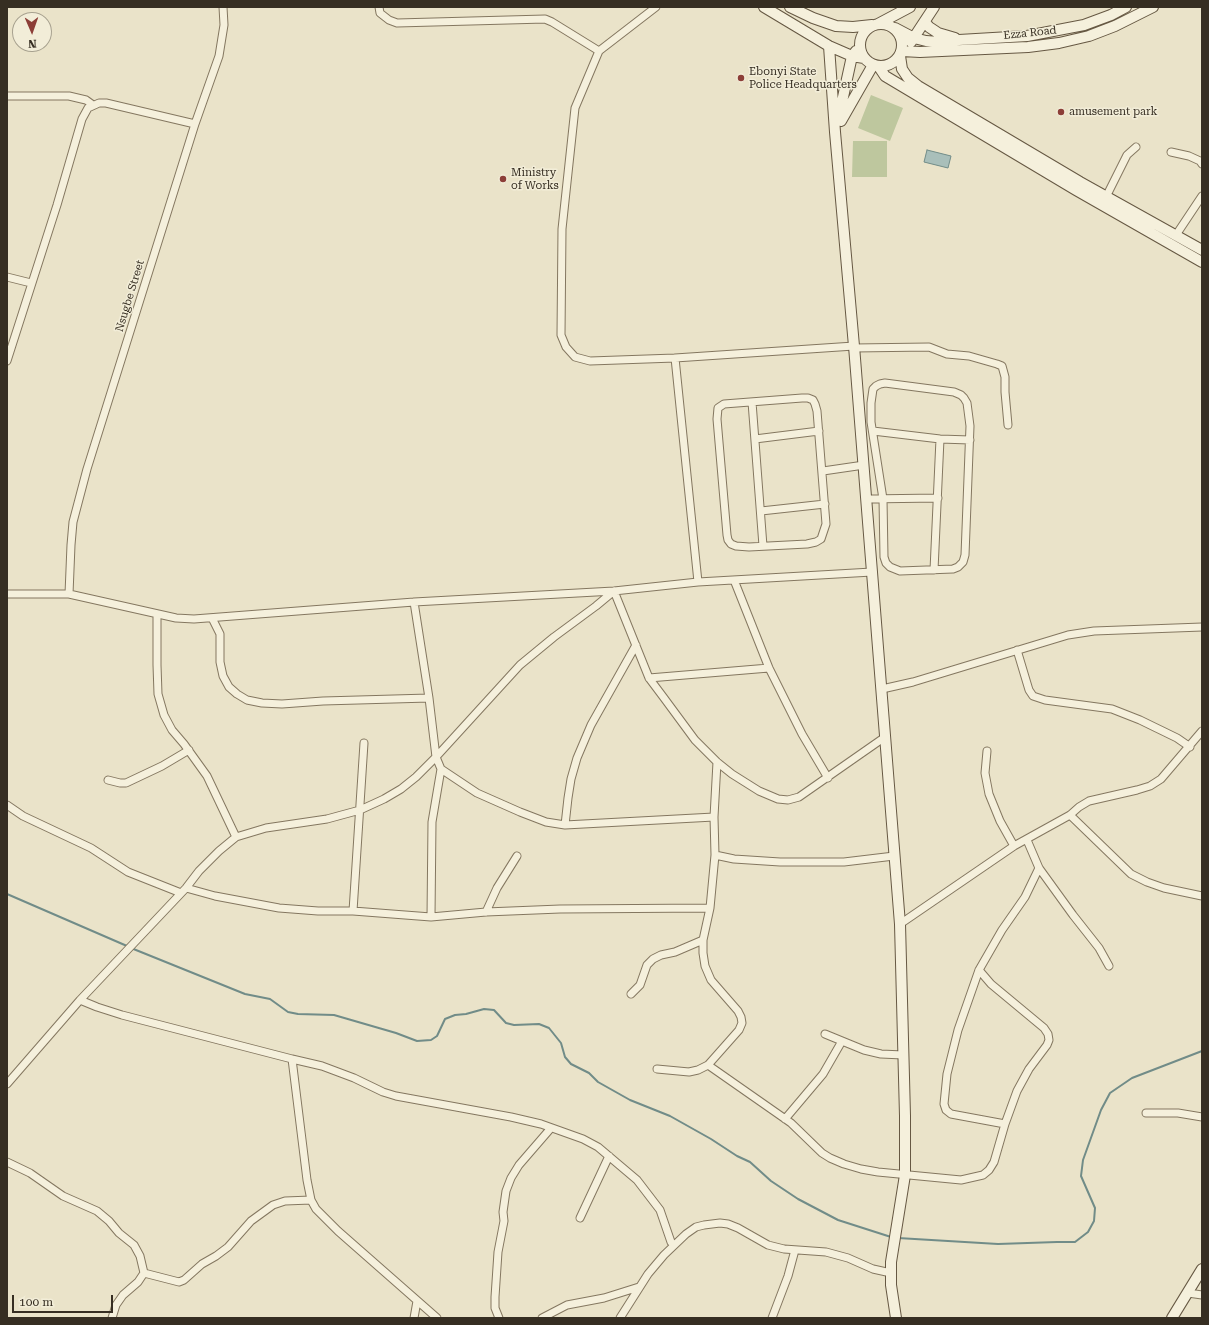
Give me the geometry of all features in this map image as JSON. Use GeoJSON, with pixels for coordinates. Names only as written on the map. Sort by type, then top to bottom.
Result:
{"type":"FeatureCollection","features":[{"type":"Feature","properties":{"kind":"main road"},"geometry":{"type":"LineString","coordinates":[[764,7],[829,46],[852,56],[864,58],[876,66],[885,76],[1076,190],[1202,262]]}},
{"type":"Feature","properties":{"kind":"main road"},"geometry":{"type":"LineString","coordinates":[[790,7],[813,18],[836,26],[852,27],[876,24],[888,25],[895,28],[900,34],[902,40],[902,69],[908,78],[918,86],[1106,197],[1202,250]]}},
{"type":"Feature","properties":{"kind":"main road"},"geometry":{"type":"LineString","coordinates":[[864,58],[861,51],[860,39],[866,30],[910,7]]}},
{"type":"Feature","properties":{"kind":"main road"},"geometry":{"type":"LineString","coordinates":[[876,66],[891,64],[914,38],[934,7]]}},
{"type":"Feature","properties":{"kind":"main road","name":"Ezza Road"},"geometry":{"type":"LineString","coordinates":[[895,28],[914,38],[939,42],[1027,36],[1084,25],[1111,15],[1126,7]]}},
{"type":"Feature","properties":{"kind":"main road","name":"Ezza Road"},"geometry":{"type":"LineString","coordinates":[[902,51],[920,52],[1028,47],[1058,43],[1089,36],[1115,26],[1140,10],[1153,7]]}},
{"type":"Feature","properties":{"kind":"main road"},"geometry":{"type":"LineString","coordinates":[[925,22],[929,27],[938,33],[959,40]]}},
{"type":"Feature","properties":{"kind":"main road"},"geometry":{"type":"LineString","coordinates":[[835,132],[852,56],[860,44]]}},
{"type":"Feature","properties":{"kind":"main road"},"geometry":{"type":"LineString","coordinates":[[829,46],[900,924],[905,1116],[904,1175],[893,1244],[891,1273],[891,1285],[896,1318]]}},
{"type":"Feature","properties":{"kind":"main road"},"geometry":{"type":"LineString","coordinates":[[835,132],[876,66]]}},
{"type":"Feature","properties":{"kind":"main road"},"geometry":{"type":"LineString","coordinates":[[1172,1318],[1202,1269]]}},
{"type":"Feature","properties":{"kind":"street","name":"Nsugbe Street"},"geometry":{"type":"LineString","coordinates":[[69,594],[73,522],[87,469],[195,124],[219,56],[224,25],[223,7]]}},
{"type":"Feature","properties":{"kind":"street"},"geometry":{"type":"LineString","coordinates":[[379,7],[380,13],[388,20],[397,22],[546,19],[599,50]]}},
{"type":"Feature","properties":{"kind":"street"},"geometry":{"type":"LineString","coordinates":[[656,7],[599,50],[575,108],[562,229],[561,334],[566,347],[575,356],[590,361],[674,358],[854,347],[928,347],[947,354],[969,356],[1002,366],[1005,377],[1008,425]]}},
{"type":"Feature","properties":{"kind":"street"},"geometry":{"type":"LineString","coordinates":[[7,96],[69,96],[86,100],[93,105]]}},
{"type":"Feature","properties":{"kind":"street"},"geometry":{"type":"LineString","coordinates":[[7,361],[10,342],[57,205],[82,119],[88,108],[93,105],[106,102],[195,124]]}},
{"type":"Feature","properties":{"kind":"street"},"geometry":{"type":"LineString","coordinates":[[1106,197],[1127,156],[1136,147]]}},
{"type":"Feature","properties":{"kind":"street"},"geometry":{"type":"LineString","coordinates":[[1171,152],[1189,156],[1200,161],[1202,164]]}},
{"type":"Feature","properties":{"kind":"street"},"geometry":{"type":"LineString","coordinates":[[1176,235],[1202,196]]}},
{"type":"Feature","properties":{"kind":"street"},"geometry":{"type":"LineString","coordinates":[[7,277],[31,283]]}},
{"type":"Feature","properties":{"kind":"street"},"geometry":{"type":"LineString","coordinates":[[674,358],[698,582]]}},
{"type":"Feature","properties":{"kind":"street"},"geometry":{"type":"LineString","coordinates":[[885,383],[954,392],[961,395],[967,403],[970,440],[965,555],[963,562],[958,567],[953,569],[900,571],[890,567],[886,563],[884,557],[883,499],[870,403],[873,389],[880,384],[885,383]]}},
{"type":"Feature","properties":{"kind":"street"},"geometry":{"type":"LineString","coordinates":[[808,398],[813,400],[815,404],[819,431],[826,524],[821,539],[816,542],[807,544],[736,546],[731,544],[728,540],[717,419],[718,408],[724,404],[752,402],[808,398]]}},
{"type":"Feature","properties":{"kind":"street"},"geometry":{"type":"LineString","coordinates":[[752,402],[763,546]]}},
{"type":"Feature","properties":{"kind":"street"},"geometry":{"type":"LineString","coordinates":[[755,439],[819,431]]}},
{"type":"Feature","properties":{"kind":"street"},"geometry":{"type":"LineString","coordinates":[[873,431],[940,439],[970,440]]}},
{"type":"Feature","properties":{"kind":"street"},"geometry":{"type":"LineString","coordinates":[[934,570],[940,439]]}},
{"type":"Feature","properties":{"kind":"street"},"geometry":{"type":"LineString","coordinates":[[822,471],[864,465]]}},
{"type":"Feature","properties":{"kind":"street"},"geometry":{"type":"LineString","coordinates":[[866,499],[938,498]]}},
{"type":"Feature","properties":{"kind":"street"},"geometry":{"type":"LineString","coordinates":[[761,511],[825,504]]}},
{"type":"Feature","properties":{"kind":"street"},"geometry":{"type":"LineString","coordinates":[[7,594],[69,594],[176,618],[194,619],[414,602],[614,591],[698,582],[872,572]]}},
{"type":"Feature","properties":{"kind":"street"},"geometry":{"type":"LineString","coordinates":[[734,580],[769,668],[802,734],[828,778]]}},
{"type":"Feature","properties":{"kind":"street"},"geometry":{"type":"LineString","coordinates":[[614,591],[649,678],[695,740],[717,762],[732,774],[759,791],[778,799],[788,800],[799,797],[885,738]]}},
{"type":"Feature","properties":{"kind":"street"},"geometry":{"type":"LineString","coordinates":[[7,1084],[80,1000],[184,890],[218,851],[236,837],[266,828],[327,819],[360,810],[401,789],[416,777],[436,757],[520,665],[614,591]]}},
{"type":"Feature","properties":{"kind":"street"},"geometry":{"type":"LineString","coordinates":[[414,602],[429,698],[436,757],[441,770],[432,822],[431,917]]}},
{"type":"Feature","properties":{"kind":"street"},"geometry":{"type":"LineString","coordinates":[[157,614],[158,694],[164,715],[172,730],[207,776],[236,837]]}},
{"type":"Feature","properties":{"kind":"street"},"geometry":{"type":"LineString","coordinates":[[212,618],[220,634],[220,662],[223,676],[229,687],[247,700],[262,703],[282,704],[323,701],[429,698]]}},
{"type":"Feature","properties":{"kind":"street"},"geometry":{"type":"LineString","coordinates":[[882,689],[913,682],[1068,635],[1094,631],[1202,627]]}},
{"type":"Feature","properties":{"kind":"street"},"geometry":{"type":"LineString","coordinates":[[565,826],[568,798],[577,758],[591,726],[636,645]]}},
{"type":"Feature","properties":{"kind":"street"},"geometry":{"type":"LineString","coordinates":[[1017,650],[1029,690],[1033,696],[1045,700],[1112,710],[1140,720],[1178,738],[1190,747]]}},
{"type":"Feature","properties":{"kind":"street"},"geometry":{"type":"LineString","coordinates":[[649,678],[769,668]]}},
{"type":"Feature","properties":{"kind":"street"},"geometry":{"type":"LineString","coordinates":[[900,924],[1014,846],[1070,815],[1089,801],[1150,786],[1161,779],[1202,732]]}},
{"type":"Feature","properties":{"kind":"street"},"geometry":{"type":"LineString","coordinates":[[353,911],[364,743]]}},
{"type":"Feature","properties":{"kind":"street"},"geometry":{"type":"LineString","coordinates":[[108,780],[126,783],[162,766],[188,750]]}},
{"type":"Feature","properties":{"kind":"street"},"geometry":{"type":"LineString","coordinates":[[987,750],[985,773],[989,794],[1000,821],[1014,846]]}},
{"type":"Feature","properties":{"kind":"street"},"geometry":{"type":"LineString","coordinates":[[657,1069],[689,1072],[698,1070],[708,1065],[739,1030],[742,1023],[738,1011],[711,980],[705,966],[703,953],[703,940],[710,908],[715,855],[714,817],[717,762]]}},
{"type":"Feature","properties":{"kind":"street"},"geometry":{"type":"LineString","coordinates":[[441,770],[477,793],[546,822],[565,826],[714,817]]}},
{"type":"Feature","properties":{"kind":"street"},"geometry":{"type":"LineString","coordinates":[[7,805],[23,816],[91,848],[128,872],[184,890],[280,908],[318,911],[353,911],[431,917],[560,908],[710,908]]}},
{"type":"Feature","properties":{"kind":"street"},"geometry":{"type":"LineString","coordinates":[[1070,815],[1131,874],[1164,888],[1202,896]]}},
{"type":"Feature","properties":{"kind":"street"},"geometry":{"type":"LineString","coordinates":[[1027,840],[1039,868],[1099,948],[1109,966]]}},
{"type":"Feature","properties":{"kind":"street"},"geometry":{"type":"LineString","coordinates":[[715,855],[734,859],[812,862],[844,862],[894,856]]}},
{"type":"Feature","properties":{"kind":"street"},"geometry":{"type":"LineString","coordinates":[[486,912],[497,888],[517,856]]}},
{"type":"Feature","properties":{"kind":"street"},"geometry":{"type":"LineString","coordinates":[[1005,1124],[951,1114],[946,1110],[944,1104],[947,1074],[958,1030],[980,970],[1002,930],[1025,897],[1039,868]]}},
{"type":"Feature","properties":{"kind":"street"},"geometry":{"type":"LineString","coordinates":[[631,994],[640,985],[652,959],[661,955],[675,952],[703,940]]}},
{"type":"Feature","properties":{"kind":"street"},"geometry":{"type":"LineString","coordinates":[[708,1065],[785,1119],[822,1153],[844,1164],[861,1169],[904,1175],[960,1180],[983,1175],[989,1170],[994,1162],[1005,1124],[1017,1091],[1029,1069],[1049,1040],[1048,1034],[1044,1028],[991,984],[980,970]]}},
{"type":"Feature","properties":{"kind":"street"},"geometry":{"type":"LineString","coordinates":[[80,1000],[122,1015],[322,1066],[396,1096],[511,1117],[541,1124],[583,1139],[598,1147],[637,1180],[660,1210],[671,1242],[674,1245]]}},
{"type":"Feature","properties":{"kind":"street"},"geometry":{"type":"LineString","coordinates":[[825,1034],[864,1050],[881,1054],[903,1055]]}},
{"type":"Feature","properties":{"kind":"street"},"geometry":{"type":"LineString","coordinates":[[785,1119],[823,1074],[842,1041]]}},
{"type":"Feature","properties":{"kind":"street"},"geometry":{"type":"LineString","coordinates":[[292,1059],[307,1180],[311,1200],[316,1209],[324,1218],[437,1318]]}},
{"type":"Feature","properties":{"kind":"street"},"geometry":{"type":"LineString","coordinates":[[1146,1113],[1178,1113],[1202,1117]]}},
{"type":"Feature","properties":{"kind":"street"},"geometry":{"type":"LineString","coordinates":[[499,1318],[495,1308],[495,1297],[498,1252],[504,1221],[503,1212],[506,1191],[511,1178],[519,1165],[551,1128]]}},
{"type":"Feature","properties":{"kind":"street"},"geometry":{"type":"LineString","coordinates":[[580,1218],[609,1156]]}},
{"type":"Feature","properties":{"kind":"street"},"geometry":{"type":"LineString","coordinates":[[7,1162],[30,1173],[63,1196],[96,1211],[109,1221],[134,1245],[140,1256],[144,1273],[138,1282],[123,1295],[116,1305],[112,1318]]}},
{"type":"Feature","properties":{"kind":"street"},"geometry":{"type":"LineString","coordinates":[[144,1273],[179,1282],[184,1280],[202,1264],[216,1256],[228,1246],[251,1221],[273,1205],[285,1201],[311,1200]]}},
{"type":"Feature","properties":{"kind":"street"},"geometry":{"type":"LineString","coordinates":[[620,1318],[648,1274],[664,1255],[696,1227],[704,1225],[720,1223],[728,1224],[768,1245],[784,1249],[826,1252],[848,1258],[873,1269],[891,1273]]}},
{"type":"Feature","properties":{"kind":"street"},"geometry":{"type":"LineString","coordinates":[[772,1318],[788,1276],[795,1250]]}},
{"type":"Feature","properties":{"kind":"street"},"geometry":{"type":"LineString","coordinates":[[542,1318],[567,1305],[610,1296],[639,1287]]}},
{"type":"Feature","properties":{"kind":"street"},"geometry":{"type":"LineString","coordinates":[[1188,1292],[1202,1296]]}},
{"type":"Feature","properties":{"kind":"street"},"geometry":{"type":"LineString","coordinates":[[414,1318],[417,1301]]}},
{"type":"Feature","properties":{"kind":"green space"},"geometry":{"type":"Polygon","coordinates":[[[871,95],[903,108],[890,141],[858,128],[871,95]]]}},
{"type":"Feature","properties":{"kind":"green space"},"geometry":{"type":"Polygon","coordinates":[[[853,141],[887,141],[887,177],[852,177],[853,141]]]}},
{"type":"Feature","properties":{"kind":"water"},"geometry":{"type":"Polygon","coordinates":[[[927,150],[951,156],[948,168],[924,162],[927,150]]]}},
{"type":"Feature","properties":{"kind":"waterway"},"geometry":{"type":"LineString","coordinates":[[7,894],[127,946]]}},
{"type":"Feature","properties":{"kind":"waterway"},"geometry":{"type":"LineString","coordinates":[[131,948],[245,994],[270,999],[288,1012],[298,1014],[334,1015],[396,1033],[417,1041],[431,1040],[437,1036],[445,1019],[455,1015],[466,1014],[484,1009],[494,1010],[506,1023],[514,1025],[539,1024],[549,1028],[561,1043],[565,1057],[571,1064],[589,1073],[598,1082],[630,1100],[670,1116],[711,1139],[737,1156],[750,1162],[771,1181],[798,1199],[838,1220],[891,1237]]}},
{"type":"Feature","properties":{"kind":"waterway"},"geometry":{"type":"LineString","coordinates":[[898,1238],[998,1244],[1075,1242],[1088,1232],[1094,1221],[1095,1208],[1081,1176],[1083,1160],[1101,1110],[1110,1093],[1132,1078],[1202,1051]]}},
{"type":"Feature","properties":{"kind":"place","name":"Ebonyi State Police Headquarters"},"geometry":{"type":"Point","coordinates":[741,78]}},
{"type":"Feature","properties":{"kind":"place","name":"amusement park"},"geometry":{"type":"Point","coordinates":[1061,112]}},
{"type":"Feature","properties":{"kind":"place","name":"Ministry of Works"},"geometry":{"type":"Point","coordinates":[503,179]}}]}
